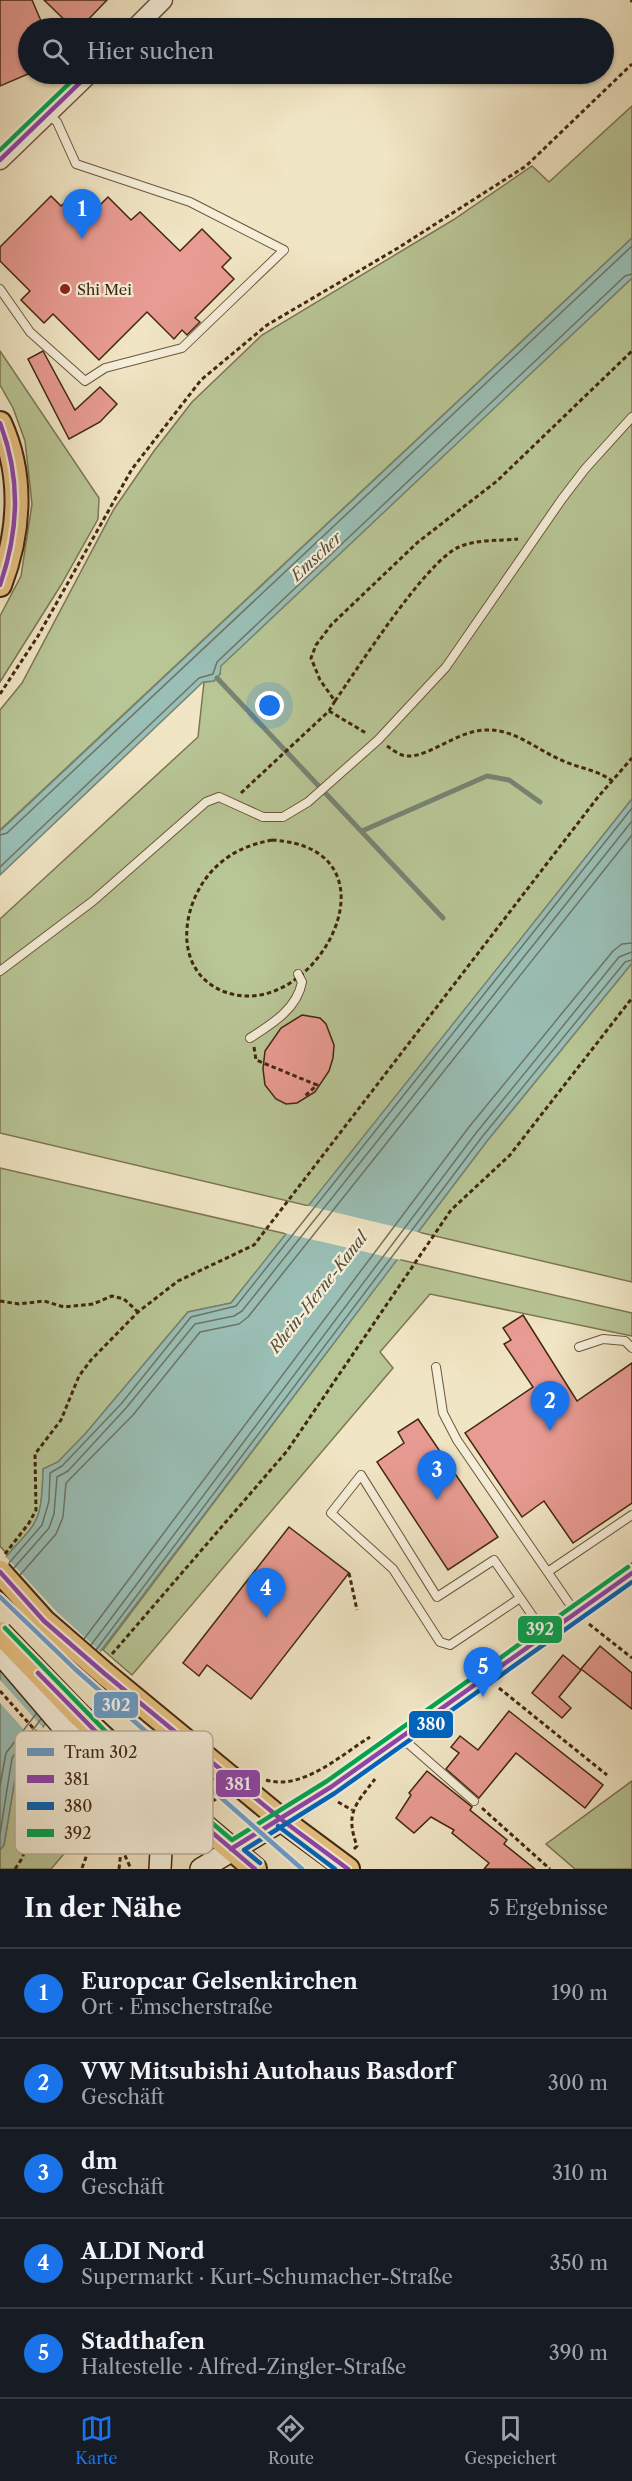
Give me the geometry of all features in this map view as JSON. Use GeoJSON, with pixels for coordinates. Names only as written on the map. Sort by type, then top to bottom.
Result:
{"type":"FeatureCollection","features":[{"type":"Feature","properties":{"kind":"main road"},"geometry":{"type":"LineString","coordinates":[[0,423],[12,457],[17,508],[9,562],[0,585]]}},
{"type":"Feature","properties":{"kind":"main road"},"geometry":{"type":"LineString","coordinates":[[0,1572],[44,1621],[108,1665],[182,1731]]}},
{"type":"Feature","properties":{"kind":"main road"},"geometry":{"type":"LineString","coordinates":[[0,1633],[64,1726],[72,1731]]}},
{"type":"Feature","properties":{"kind":"main road"},"geometry":{"type":"LineString","coordinates":[[0,1653],[69,1731]]}},
{"type":"Feature","properties":{"kind":"main road"},"geometry":{"type":"LineString","coordinates":[[213,1759],[282,1820],[348,1869]]}},
{"type":"Feature","properties":{"kind":"main road"},"geometry":{"type":"LineString","coordinates":[[201,1869],[282,1820]]}},
{"type":"Feature","properties":{"kind":"main road"},"geometry":{"type":"LineString","coordinates":[[213,1834],[255,1869]]}},
{"type":"Feature","properties":{"kind":"main road"},"geometry":{"type":"LineString","coordinates":[[160,1869],[161,1854]]}},
{"type":"Feature","properties":{"kind":"street"},"geometry":{"type":"LineString","coordinates":[[145,18],[164,0]]}},
{"type":"Feature","properties":{"kind":"street"},"geometry":{"type":"LineString","coordinates":[[0,160],[80,84]]}},
{"type":"Feature","properties":{"kind":"street"},"geometry":{"type":"LineString","coordinates":[[282,1820],[402,1738],[632,1573]]}},
{"type":"Feature","properties":{"kind":"lane"},"geometry":{"type":"LineString","coordinates":[[0,289],[30,332],[85,381],[105,368],[182,348],[284,250],[190,202],[76,164],[57,122],[48,114]]}},
{"type":"Feature","properties":{"kind":"lane"},"geometry":{"type":"LineString","coordinates":[[0,971],[65,923],[137,864],[206,802],[219,797],[233,801],[263,817],[283,817],[308,802],[378,740],[446,667],[535,537],[585,469],[632,417]]}},
{"type":"Feature","properties":{"kind":"lane"},"geometry":{"type":"LineString","coordinates":[[250,1038],[270,1026],[294,1004],[302,982],[298,974]]}},
{"type":"Feature","properties":{"kind":"lane"},"geometry":{"type":"LineString","coordinates":[[579,1347],[603,1339],[625,1341],[632,1348]]}},
{"type":"Feature","properties":{"kind":"lane"},"geometry":{"type":"LineString","coordinates":[[436,1367],[443,1413],[457,1440],[576,1613]]}},
{"type":"Feature","properties":{"kind":"lane"},"geometry":{"type":"LineString","coordinates":[[520,1598],[450,1645],[440,1642],[393,1569],[331,1513],[361,1475],[437,1597],[494,1560],[520,1598],[545,1635]]}},
{"type":"Feature","properties":{"kind":"lane"},"geometry":{"type":"LineString","coordinates":[[549,1571],[632,1515]]}},
{"type":"Feature","properties":{"kind":"lane"},"geometry":{"type":"LineString","coordinates":[[402,1738],[474,1801]]}},
{"type":"Feature","properties":{"kind":"path"},"geometry":{"type":"LineString","coordinates":[[614,81],[632,64]]}},
{"type":"Feature","properties":{"kind":"path"},"geometry":{"type":"LineString","coordinates":[[0,694],[38,636],[132,469],[201,380],[267,325],[398,248],[526,166],[611,84]]}},
{"type":"Feature","properties":{"kind":"path"},"geometry":{"type":"LineString","coordinates":[[335,701],[320,680],[311,658],[316,645],[332,624],[418,542],[497,480],[632,351]]}},
{"type":"Feature","properties":{"kind":"path"},"geometry":{"type":"LineString","coordinates":[[233,801],[329,711],[380,636],[448,554],[459,546],[535,537]]}},
{"type":"Feature","properties":{"kind":"path"},"geometry":{"type":"LineString","coordinates":[[329,711],[408,756],[421,753],[469,732],[488,729],[505,732],[565,762],[592,770],[612,781]]}},
{"type":"Feature","properties":{"kind":"path"},"geometry":{"type":"LineString","coordinates":[[0,1560],[30,1523],[36,1510],[35,1454],[61,1420],[79,1376],[91,1360],[138,1312],[178,1281],[254,1245],[632,758]]}},
{"type":"Feature","properties":{"kind":"path"},"geometry":{"type":"LineString","coordinates":[[288,983],[258,994],[229,993],[207,982],[190,959],[186,931],[195,898],[209,875],[229,856],[253,844],[272,840],[295,841],[313,848],[326,858],[338,878],[341,897],[338,921],[330,943],[309,968]]}},
{"type":"Feature","properties":{"kind":"path"},"geometry":{"type":"LineString","coordinates":[[108,1665],[287,1452],[452,1210],[510,1155],[632,998]]}},
{"type":"Feature","properties":{"kind":"path"},"geometry":{"type":"LineString","coordinates":[[250,1038],[256,1060],[317,1084],[305,1096]]}},
{"type":"Feature","properties":{"kind":"path"},"geometry":{"type":"LineString","coordinates":[[0,1302],[19,1304],[44,1301],[64,1306],[93,1304],[112,1296],[124,1299],[138,1312]]}},
{"type":"Feature","properties":{"kind":"path"},"geometry":{"type":"LineString","coordinates":[[349,1573],[357,1610]]}},
{"type":"Feature","properties":{"kind":"path"},"geometry":{"type":"LineString","coordinates":[[576,1613],[632,1658]]}},
{"type":"Feature","properties":{"kind":"path"},"geometry":{"type":"LineString","coordinates":[[486,1677],[607,1775]]}},
{"type":"Feature","properties":{"kind":"path"},"geometry":{"type":"LineString","coordinates":[[0,1692],[35,1731]]}},
{"type":"Feature","properties":{"kind":"path"},"geometry":{"type":"LineString","coordinates":[[59,1731],[64,1726]]}},
{"type":"Feature","properties":{"kind":"path"},"geometry":{"type":"LineString","coordinates":[[261,1778],[289,1782],[302,1778],[378,1731]]}},
{"type":"Feature","properties":{"kind":"path"},"geometry":{"type":"LineString","coordinates":[[357,1846],[351,1829],[352,1810],[376,1777]]}},
{"type":"Feature","properties":{"kind":"path"},"geometry":{"type":"LineString","coordinates":[[474,1801],[550,1869]]}},
{"type":"Feature","properties":{"kind":"path"},"geometry":{"type":"LineString","coordinates":[[15,1869],[23,1854]]}},
{"type":"Feature","properties":{"kind":"path"},"geometry":{"type":"LineString","coordinates":[[119,1869],[121,1854]]}},
{"type":"Feature","properties":{"kind":"path"},"geometry":{"type":"LineString","coordinates":[[124,1854],[131,1869]]}},
{"type":"Feature","properties":{"kind":"green space"},"geometry":{"type":"Polygon","coordinates":[[[632,106],[632,238],[0,830],[0,710],[22,683],[114,509],[154,451],[192,402],[262,335],[453,220],[532,166],[549,182],[632,106]]]}},
{"type":"Feature","properties":{"kind":"green space"},"geometry":{"type":"Polygon","coordinates":[[[632,278],[632,799],[309,1206],[0,1133],[0,919],[198,737],[204,682],[214,681],[220,674],[220,666],[632,278]]]}},
{"type":"Feature","properties":{"kind":"green space"},"geometry":{"type":"Polygon","coordinates":[[[0,351],[99,498],[98,519],[61,585],[0,682],[0,616],[21,576],[32,504],[25,441],[13,408],[0,385],[0,351]]]}},
{"type":"Feature","properties":{"kind":"green space"},"geometry":{"type":"Polygon","coordinates":[[[632,963],[632,1282],[418,1232],[487,1141],[632,963]]]}},
{"type":"Feature","properties":{"kind":"green space"},"geometry":{"type":"Polygon","coordinates":[[[0,1168],[287,1234],[231,1303],[188,1312],[86,1433],[58,1462],[43,1469],[42,1497],[38,1517],[27,1534],[8,1555],[0,1546],[0,1168]]]}},
{"type":"Feature","properties":{"kind":"green space"},"geometry":{"type":"Polygon","coordinates":[[[397,1259],[632,1313],[632,1336],[430,1294],[380,1352],[393,1368],[132,1675],[103,1650],[397,1259]]]}},
{"type":"Feature","properties":{"kind":"green space"},"geometry":{"type":"Polygon","coordinates":[[[15,1778],[15,1854],[64,1854],[51,1869],[0,1869],[0,1850],[4,1845],[15,1778]]]}},
{"type":"Feature","properties":{"kind":"green space"},"geometry":{"type":"Polygon","coordinates":[[[632,1781],[632,1869],[575,1869],[546,1844],[632,1781]]]}},
{"type":"Feature","properties":{"kind":"water","name":"Emscher"},"geometry":{"type":"Polygon","coordinates":[[[632,238],[632,278],[221,666],[220,674],[214,681],[203,682],[0,875],[0,831],[632,238]]]}},
{"type":"Feature","properties":{"kind":"water","name":"Rhein-Herne-Kanal"},"geometry":{"type":"Polygon","coordinates":[[[632,799],[632,963],[487,1141],[40,1731],[15,1731],[15,1778],[4,1845],[0,1850],[0,1564],[29,1531],[38,1515],[43,1469],[58,1462],[86,1433],[188,1312],[231,1303],[632,799]]]}},
{"type":"Feature","properties":{"kind":"pier"},"geometry":{"type":"Polygon","coordinates":[[[306,1206],[421,1233],[400,1260],[284,1233],[306,1206]]]}},
{"type":"Feature","properties":{"kind":"pier"},"geometry":{"type":"Polygon","coordinates":[[[4,1555],[56,1611],[104,1655],[49,1724],[0,1664],[0,1559],[4,1555]]]}},
{"type":"Feature","properties":{"kind":"pier"},"geometry":{"type":"Polygon","coordinates":[[[0,1680],[45,1730],[25,1731],[0,1703],[0,1680]]]}},
{"type":"Feature","properties":{"kind":"building"},"geometry":{"type":"Polygon","coordinates":[[[0,0],[32,0],[40,18],[18,18],[18,78],[0,86],[0,0]]]}},
{"type":"Feature","properties":{"kind":"building"},"geometry":{"type":"Polygon","coordinates":[[[44,0],[107,0],[90,18],[63,18],[44,0]]]}},
{"type":"Feature","properties":{"kind":"building"},"geometry":{"type":"Polygon","coordinates":[[[51,196],[61,206],[71,197],[79,205],[88,196],[99,206],[108,197],[131,220],[140,212],[180,251],[202,229],[231,258],[222,267],[234,279],[195,318],[200,322],[187,335],[182,330],[174,339],[147,312],[99,360],[53,314],[44,323],[21,300],[30,291],[0,261],[0,247],[51,196]]]}},
{"type":"Feature","properties":{"kind":"building"},"geometry":{"type":"Polygon","coordinates":[[[43,351],[75,410],[100,387],[117,404],[100,422],[69,439],[28,359],[43,351]]]}},
{"type":"Feature","properties":{"kind":"building"},"geometry":{"type":"Polygon","coordinates":[[[302,1015],[320,1018],[326,1024],[334,1045],[333,1058],[329,1071],[315,1092],[297,1103],[286,1104],[276,1099],[265,1085],[263,1069],[265,1051],[281,1028],[302,1015]]]}},
{"type":"Feature","properties":{"kind":"building"},"geometry":{"type":"Polygon","coordinates":[[[523,1315],[577,1401],[632,1363],[632,1503],[573,1543],[544,1501],[522,1517],[465,1433],[533,1387],[504,1344],[511,1340],[503,1328],[523,1315]]]}},
{"type":"Feature","properties":{"kind":"building"},"geometry":{"type":"Polygon","coordinates":[[[418,1419],[498,1537],[448,1570],[377,1462],[404,1443],[398,1432],[418,1419]]]}},
{"type":"Feature","properties":{"kind":"building"},"geometry":{"type":"Polygon","coordinates":[[[289,1527],[349,1573],[251,1699],[207,1665],[199,1676],[183,1663],[289,1527]]]}},
{"type":"Feature","properties":{"kind":"building"},"geometry":{"type":"Polygon","coordinates":[[[600,1646],[632,1673],[632,1709],[581,1669],[600,1646]]]}},
{"type":"Feature","properties":{"kind":"building"},"geometry":{"type":"Polygon","coordinates":[[[563,1655],[581,1670],[559,1697],[571,1708],[562,1718],[532,1693],[563,1655]]]}},
{"type":"Feature","properties":{"kind":"building"},"geometry":{"type":"Polygon","coordinates":[[[509,1711],[603,1785],[585,1808],[516,1753],[479,1798],[446,1769],[459,1753],[451,1747],[460,1736],[478,1750],[509,1711]]]}},
{"type":"Feature","properties":{"kind":"building"},"geometry":{"type":"Polygon","coordinates":[[[427,1771],[472,1807],[470,1810],[507,1840],[504,1844],[535,1869],[484,1869],[489,1863],[452,1833],[454,1830],[431,1817],[414,1833],[396,1818],[411,1795],[409,1793],[427,1771]]]}},
{"type":"Feature","properties":{"kind":"waterway"},"geometry":{"type":"LineString","coordinates":[[217,678],[443,918]]}},
{"type":"Feature","properties":{"kind":"waterway"},"geometry":{"type":"LineString","coordinates":[[362,831],[487,776],[509,780],[540,802]]}},
{"type":"Feature","properties":{"kind":"tram line","name":"302"},"geometry":{"type":"LineString","coordinates":[[0,1597],[76,1670],[145,1731]]}},
{"type":"Feature","properties":{"kind":"tram line","name":"302"},"geometry":{"type":"LineString","coordinates":[[213,1791],[302,1869]]}},
{"type":"Feature","properties":{"kind":"transit line","name":"392"},"geometry":{"type":"LineString","coordinates":[[0,150],[69,84]]}},
{"type":"Feature","properties":{"kind":"transit line","name":"381"},"geometry":{"type":"LineString","coordinates":[[0,160],[79,84]]}},
{"type":"Feature","properties":{"kind":"transit line","name":"381"},"geometry":{"type":"LineString","coordinates":[[0,423],[12,464],[15,504],[11,544],[0,585]]}},
{"type":"Feature","properties":{"kind":"transit line","name":"392"},"geometry":{"type":"LineString","coordinates":[[213,1824],[232,1840],[327,1781],[628,1567]]}},
{"type":"Feature","properties":{"kind":"transit line","name":"381"},"geometry":{"type":"LineString","coordinates":[[0,1572],[44,1621],[174,1731]]}},
{"type":"Feature","properties":{"kind":"transit line","name":"381"},"geometry":{"type":"LineString","coordinates":[[231,1849],[331,1787],[632,1573]]}},
{"type":"Feature","properties":{"kind":"transit line","name":"380"},"geometry":{"type":"LineString","coordinates":[[260,1863],[244,1850],[335,1793],[632,1582]]}},
{"type":"Feature","properties":{"kind":"transit line","name":"392"},"geometry":{"type":"LineString","coordinates":[[5,1628],[105,1731]]}},
{"type":"Feature","properties":{"kind":"transit line","name":"381"},"geometry":{"type":"LineString","coordinates":[[38,1673],[95,1731]]}},
{"type":"Feature","properties":{"kind":"transit line","name":"381"},"geometry":{"type":"LineString","coordinates":[[213,1763],[282,1820],[348,1869]]}},
{"type":"Feature","properties":{"kind":"transit line","name":"380"},"geometry":{"type":"LineString","coordinates":[[278,1826],[335,1869]]}},
{"type":"Feature","properties":{"kind":"transit line","name":"381"},"geometry":{"type":"LineString","coordinates":[[213,1833],[255,1869]]}},
{"type":"Feature","properties":{"kind":"place","name":"Europcar Gelsenkirchen"},"geometry":{"type":"Point","coordinates":[82,239]}},
{"type":"Feature","properties":{"kind":"place","name":"Shi Mei"},"geometry":{"type":"Point","coordinates":[65,289]}},
{"type":"Feature","properties":{"kind":"place","name":"VW Mitsubishi Autohaus Basdorf"},"geometry":{"type":"Point","coordinates":[550,1431]}},
{"type":"Feature","properties":{"kind":"place","name":"dm"},"geometry":{"type":"Point","coordinates":[437,1500]}},
{"type":"Feature","properties":{"kind":"place","name":"ALDI Nord"},"geometry":{"type":"Point","coordinates":[266,1618]}},
{"type":"Feature","properties":{"kind":"place","name":"Stadthafen"},"geometry":{"type":"Point","coordinates":[483,1697]}}]}
